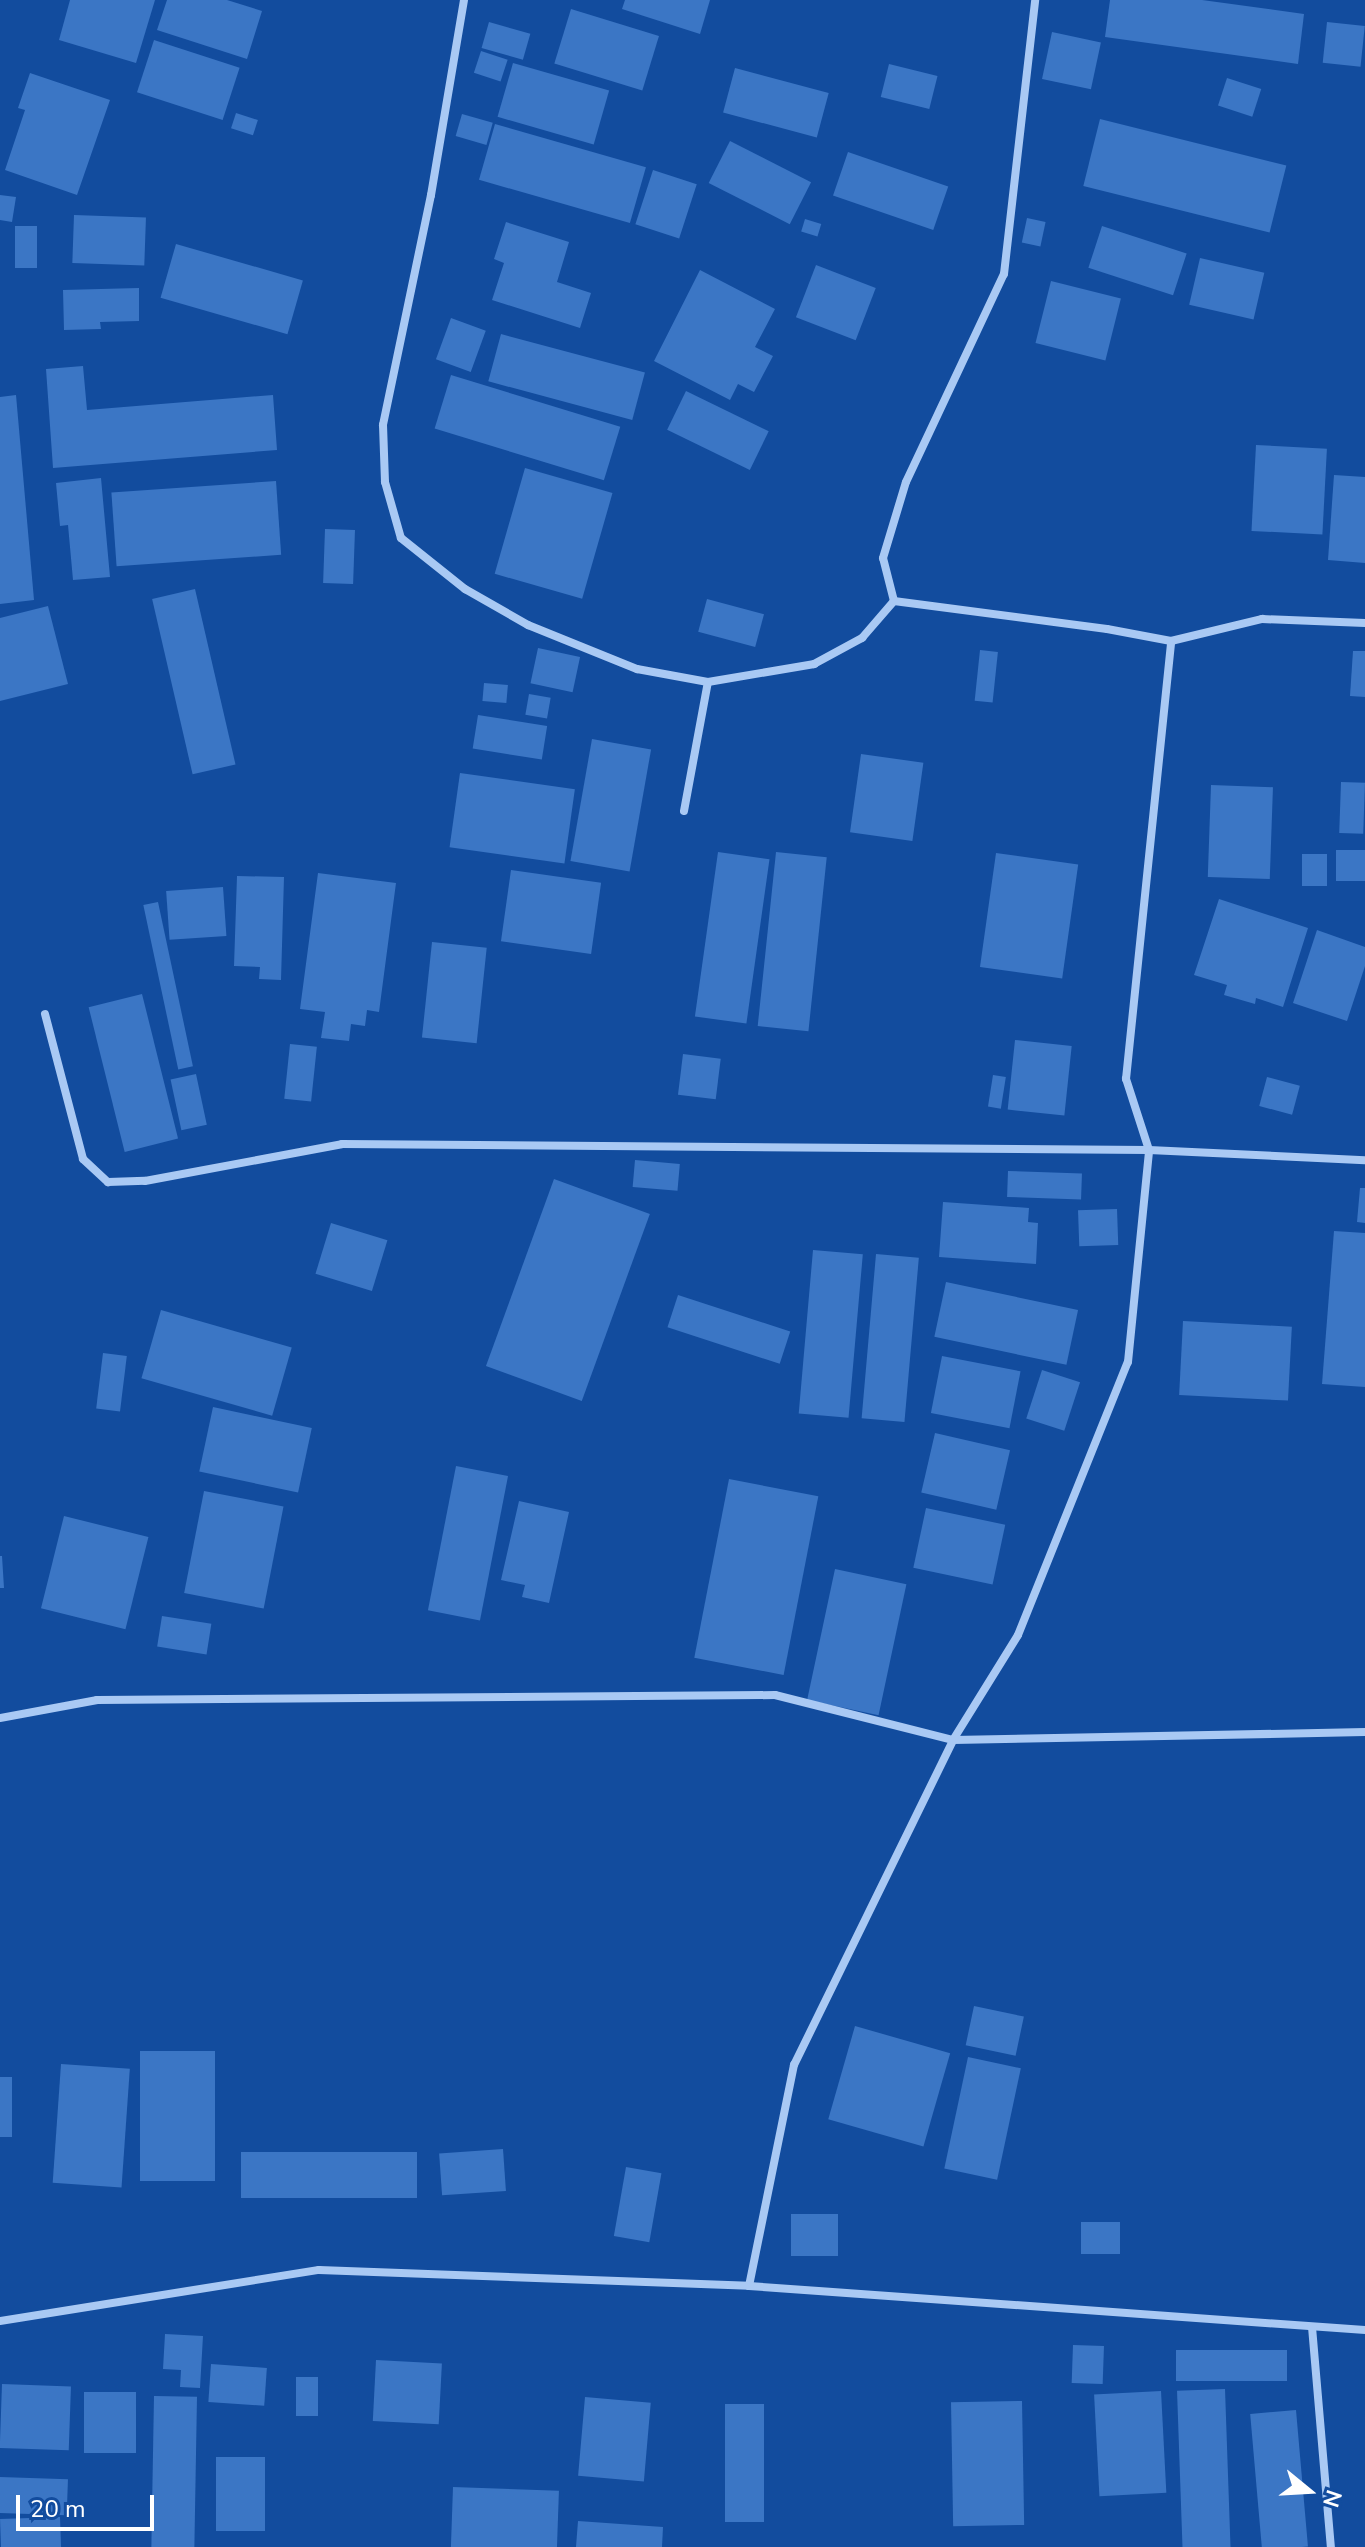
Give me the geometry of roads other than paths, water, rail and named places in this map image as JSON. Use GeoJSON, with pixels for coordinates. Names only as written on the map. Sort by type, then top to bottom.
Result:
{"type":"FeatureCollection","features":[{"type":"Feature","properties":{"kind":"street"},"geometry":{"type":"LineString","coordinates":[[464,0],[431,195],[383,425],[385,482],[401,538],[465,589],[528,625],[637,669],[708,682],[814,664],[862,638],[894,601]]}},
{"type":"Feature","properties":{"kind":"street"},"geometry":{"type":"LineString","coordinates":[[894,601],[883,558],[906,482],[1004,274],[1035,0]]}},
{"type":"Feature","properties":{"kind":"street"},"geometry":{"type":"LineString","coordinates":[[894,601],[1107,629],[1171,641],[1262,619],[1365,623]]}},
{"type":"Feature","properties":{"kind":"street"},"geometry":{"type":"LineString","coordinates":[[749,2286],[794,2065],[953,1740],[1018,1635],[1128,1362],[1149,1150],[1126,1079],[1171,641]]}},
{"type":"Feature","properties":{"kind":"street"},"geometry":{"type":"LineString","coordinates":[[684,811],[708,682]]}},
{"type":"Feature","properties":{"kind":"street"},"geometry":{"type":"LineString","coordinates":[[45,1014],[83,1159],[108,1182],[145,1181],[342,1144],[1149,1150],[1365,1160]]}},
{"type":"Feature","properties":{"kind":"street"},"geometry":{"type":"LineString","coordinates":[[0,1718],[97,1700],[775,1695],[953,1740],[1365,1732]]}},
{"type":"Feature","properties":{"kind":"street"},"geometry":{"type":"LineString","coordinates":[[0,2321],[319,2270],[749,2286],[1365,2330]]}},
{"type":"Feature","properties":{"kind":"street"},"geometry":{"type":"LineString","coordinates":[[1312,2327],[1331,2547]]}}]}
